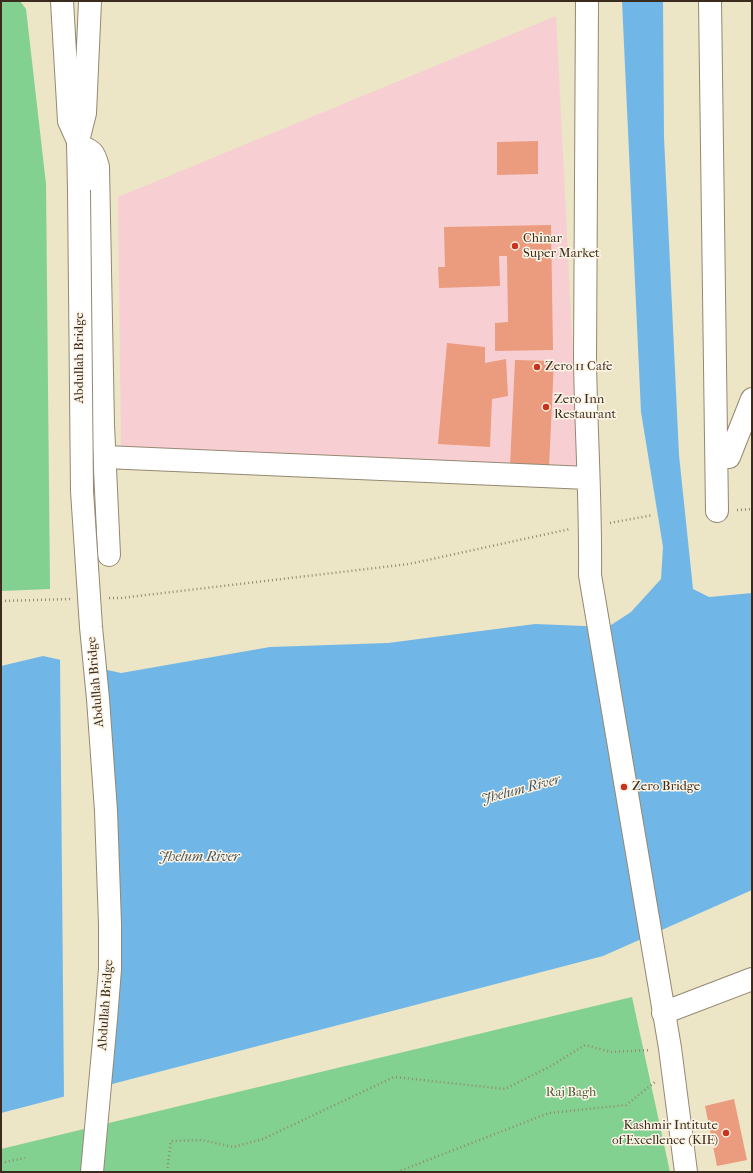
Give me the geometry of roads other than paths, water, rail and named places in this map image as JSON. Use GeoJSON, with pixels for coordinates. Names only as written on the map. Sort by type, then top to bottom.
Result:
{"type":"FeatureCollection","features":[{"type":"Feature","properties":{"kind":"street"},"geometry":{"type":"LineString","coordinates":[[62,1],[69,121],[78,143],[91,151],[96,158],[98,167],[105,457],[109,555]]}},
{"type":"Feature","properties":{"kind":"street"},"geometry":{"type":"LineString","coordinates":[[78,143],[85,113],[90,1]]}},
{"type":"Feature","properties":{"kind":"street"},"geometry":{"type":"LineString","coordinates":[[587,1],[585,361],[588,478],[591,524],[590,575],[670,1048],[686,1172]]}},
{"type":"Feature","properties":{"kind":"street"},"geometry":{"type":"LineString","coordinates":[[710,1],[717,511]]}},
{"type":"Feature","properties":{"kind":"street","name":"Abdullah Bridge"},"geometry":{"type":"LineString","coordinates":[[78,143],[82,491],[106,811],[110,924],[110,969],[92,1172]]}},
{"type":"Feature","properties":{"kind":"street"},"geometry":{"type":"LineString","coordinates":[[729,457],[752,399]]}},
{"type":"Feature","properties":{"kind":"street"},"geometry":{"type":"LineString","coordinates":[[105,457],[588,478]]}},
{"type":"Feature","properties":{"kind":"street"},"geometry":{"type":"LineString","coordinates":[[662,1006],[752,979]]}},
{"type":"Feature","properties":{"kind":"water","name":"Jhelum River"},"geometry":{"type":"Polygon","coordinates":[[[622,1],[663,1],[664,137],[679,455],[693,589],[709,597],[752,593],[752,890],[603,956],[1,1113],[1,666],[43,656],[121,673],[270,647],[388,643],[535,624],[608,627],[631,612],[661,579],[663,547],[641,412],[622,1]]]}},
{"type":"Feature","properties":{"kind":"place","name":"Chinar Super Market"},"geometry":{"type":"Point","coordinates":[515,246]}},
{"type":"Feature","properties":{"kind":"place","name":"Zero 11 Cafe"},"geometry":{"type":"Point","coordinates":[537,367]}},
{"type":"Feature","properties":{"kind":"place","name":"Zero Inn Restaurant"},"geometry":{"type":"Point","coordinates":[546,407]}},
{"type":"Feature","properties":{"kind":"place","name":"Zero Bridge"},"geometry":{"type":"Point","coordinates":[624,787]}},
{"type":"Feature","properties":{"kind":"place","name":"Kashmir Intitute of Excellence (KIE)"},"geometry":{"type":"Point","coordinates":[726,1133]}},
{"type":"Feature","properties":{"kind":"park label","name":"Raj Bagh"},"geometry":{"type":"Point","coordinates":[571,1093]}}]}
